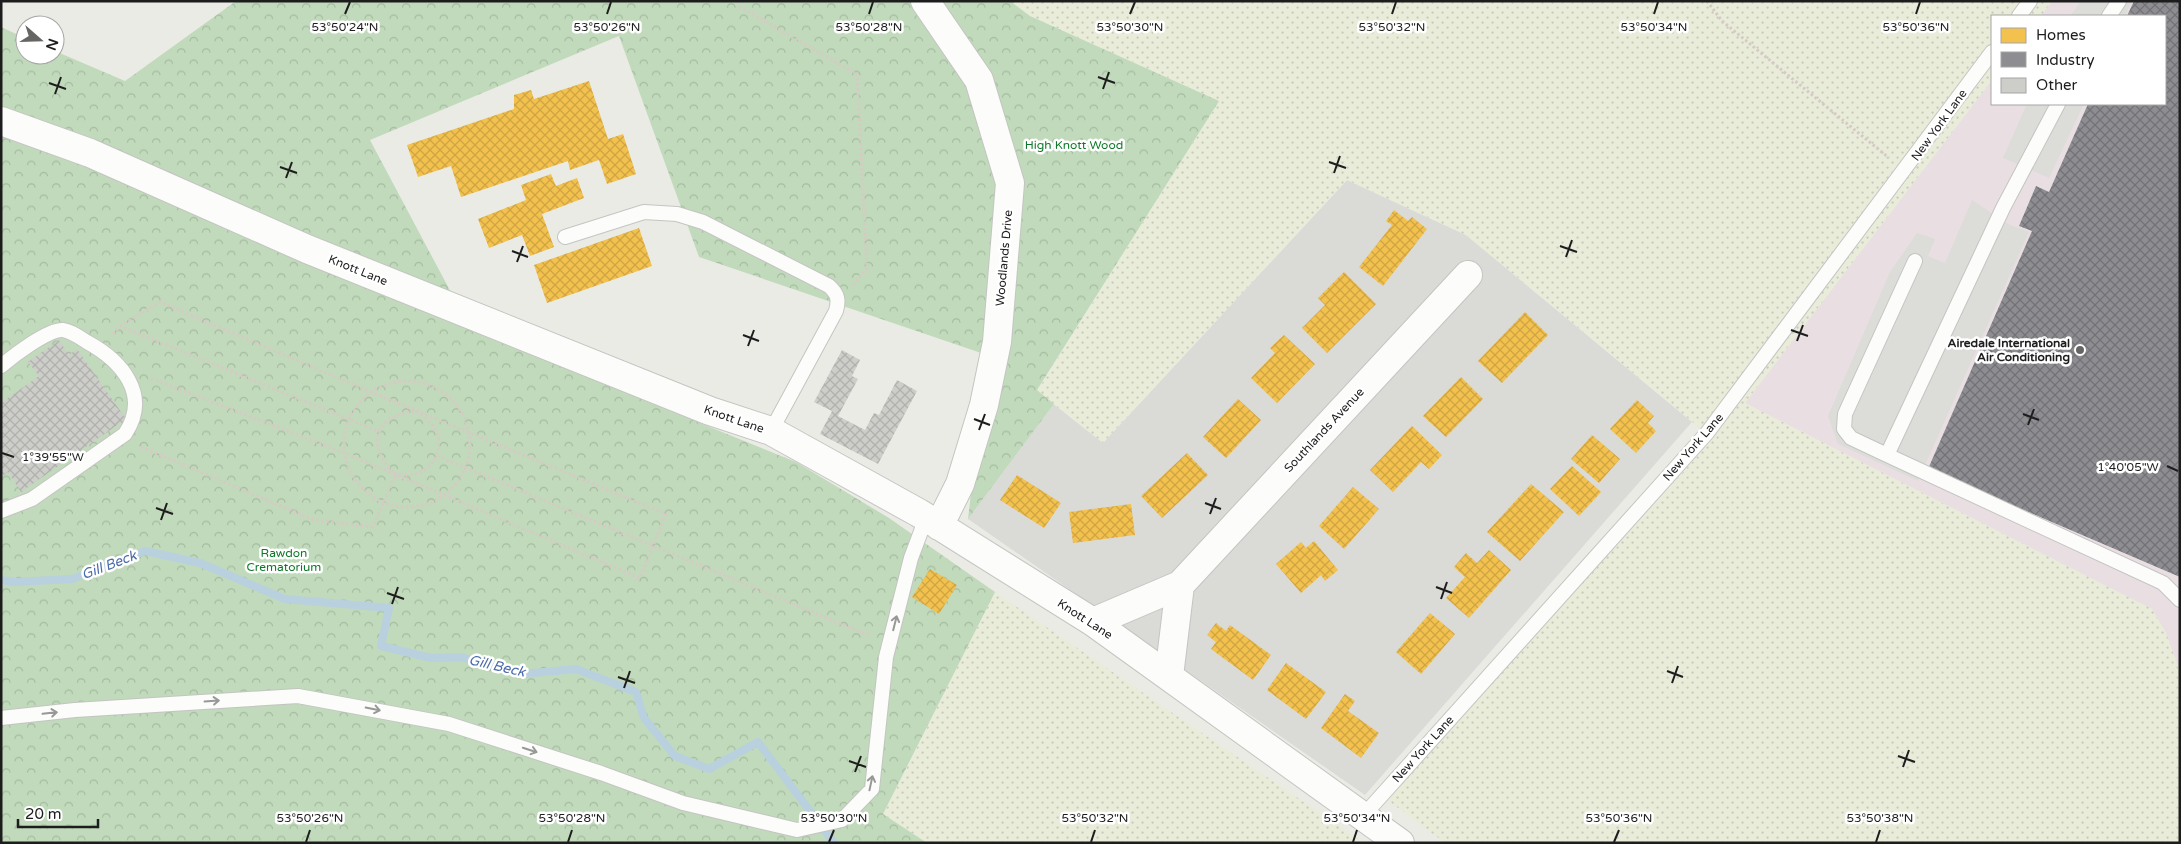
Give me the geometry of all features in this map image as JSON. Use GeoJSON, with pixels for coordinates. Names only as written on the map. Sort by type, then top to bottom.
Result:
{"type":"FeatureCollection","features":[{"type":"Feature","properties":{"kind":"street","name":"Woodlands Drive"},"geometry":{"type":"LineString","coordinates":[[925,1],[979,80],[1010,183],[997,342],[984,405],[962,475],[933,522]]}},
{"type":"Feature","properties":{"kind":"street","name":"Knott Lane"},"geometry":{"type":"LineString","coordinates":[[1,122],[90,153],[307,249],[710,412],[771,431],[933,522],[1093,622],[1400,843]]}},
{"type":"Feature","properties":{"kind":"street","name":"Southlands Avenue"},"geometry":{"type":"LineString","coordinates":[[1093,622],[1180,585],[1468,275]]}},
{"type":"Feature","properties":{"kind":"street"},"geometry":{"type":"LineString","coordinates":[[1169,676],[1180,585]]}},
{"type":"Feature","properties":{"kind":"lane"},"geometry":{"type":"LineString","coordinates":[[2020,15],[2030,1]]}},
{"type":"Feature","properties":{"kind":"lane"},"geometry":{"type":"LineString","coordinates":[[2110,15],[2120,1]]}},
{"type":"Feature","properties":{"kind":"lane","name":"New York Lane"},"geometry":{"type":"LineString","coordinates":[[1363,816],[1708,433],[1991,53]]}},
{"type":"Feature","properties":{"kind":"lane"},"geometry":{"type":"LineString","coordinates":[[1887,455],[2003,208],[2057,105]]}},
{"type":"Feature","properties":{"kind":"lane"},"geometry":{"type":"LineString","coordinates":[[565,237],[644,212],[677,214],[709,225],[829,286],[836,292],[838,302],[836,311],[771,431]]}},
{"type":"Feature","properties":{"kind":"lane"},"geometry":{"type":"LineString","coordinates":[[1915,261],[1845,414],[1844,429],[1852,438],[1887,455],[2163,583],[2180,600]]}},
{"type":"Feature","properties":{"kind":"lane"},"geometry":{"type":"LineString","coordinates":[[1,366],[14,355],[54,332],[64,330],[99,349],[121,367],[131,384],[136,404],[133,421],[120,438],[32,499],[1,510]]}},
{"type":"Feature","properties":{"kind":"lane"},"geometry":{"type":"LineString","coordinates":[[1,718],[76,710],[298,696],[449,724],[602,773],[683,803],[797,830],[842,820],[872,789],[886,657],[911,558],[933,522]]}},
{"type":"Feature","properties":{"kind":"path"},"geometry":{"type":"LineString","coordinates":[[739,1],[740,7],[857,74],[867,268],[838,302]]}},
{"type":"Feature","properties":{"kind":"path"},"geometry":{"type":"LineString","coordinates":[[1708,1],[1722,21],[1905,171]]}},
{"type":"Feature","properties":{"kind":"path"},"geometry":{"type":"LineString","coordinates":[[99,349],[120,326],[160,302],[666,514],[640,578],[345,453],[121,367]]}},
{"type":"Feature","properties":{"kind":"path"},"geometry":{"type":"LineString","coordinates":[[120,326],[350,418],[380,432]]}},
{"type":"Feature","properties":{"kind":"path"},"geometry":{"type":"LineString","coordinates":[[411,381],[432,385],[450,397],[463,413],[469,432],[470,452],[465,469],[452,488],[436,500],[417,507],[396,506],[377,500],[361,487],[349,469],[345,453],[346,427],[350,418],[355,408],[371,392],[390,383],[411,381]]}},
{"type":"Feature","properties":{"kind":"path"},"geometry":{"type":"LineString","coordinates":[[417,411],[433,425],[438,435],[439,446],[437,456],[432,464],[415,474],[396,474],[381,460],[377,441],[380,432],[394,416],[417,411]]}},
{"type":"Feature","properties":{"kind":"path"},"geometry":{"type":"LineString","coordinates":[[120,438],[314,520],[373,527],[396,474]]}},
{"type":"Feature","properties":{"kind":"path"},"geometry":{"type":"LineString","coordinates":[[437,456],[890,644]]}},
{"type":"Feature","properties":{"kind":"shaded area"},"geometry":{"type":"Polygon","coordinates":[[[2052,1],[2180,1],[2180,671],[2175,657],[1745,403],[1991,81],[1991,105],[2166,105],[2166,15],[2042,15],[2052,1]]]}},
{"type":"Feature","properties":{"kind":"shaded area"},"geometry":{"type":"Polygon","coordinates":[[[2081,1],[2132,1],[2125,15],[2071,15],[2081,1]]]}},
{"type":"Feature","properties":{"kind":"shaded area"},"geometry":{"type":"Polygon","coordinates":[[[2027,105],[2084,105],[2049,178],[2003,158],[2027,105]]]}},
{"type":"Feature","properties":{"kind":"shaded area"},"geometry":{"type":"Polygon","coordinates":[[[1347,180],[1466,235],[1692,422],[1365,795],[968,519],[1054,404],[1103,443],[1347,180]]]}},
{"type":"Feature","properties":{"kind":"shaded area"},"geometry":{"type":"Polygon","coordinates":[[[1972,200],[2008,224],[2029,232],[1918,481],[1838,444],[1828,416],[1890,272],[1917,233],[1935,239],[1928,256],[1945,263],[1972,200]]]}},
{"type":"Feature","properties":{"kind":"green space","name":"Rawdon Crematorium"},"geometry":{"type":"Polygon","coordinates":[[[236,1],[1010,1],[1030,16],[1219,101],[1037,390],[1054,404],[968,519],[987,355],[699,257],[619,36],[370,140],[471,330],[796,462],[889,518],[995,592],[883,814],[927,843],[1,843],[1,27],[15,33],[15,65],[65,65],[65,55],[125,81],[236,1]]]}},
{"type":"Feature","properties":{"kind":"green space"},"geometry":{"type":"Polygon","coordinates":[[[1010,1],[2052,1],[2042,15],[1991,15],[1991,81],[1745,403],[2152,609],[2166,633],[2180,671],[2180,843],[1445,843],[1386,799],[1713,439],[1466,235],[1347,180],[1103,443],[1037,391],[1219,101],[1030,16],[1010,1]]]}},
{"type":"Feature","properties":{"kind":"green space"},"geometry":{"type":"Polygon","coordinates":[[[995,592],[1364,843],[927,843],[883,815],[995,592]]]}},
{"type":"Feature","properties":{"kind":"building: Homes"},"geometry":{"type":"Polygon","coordinates":[[[589,81],[608,139],[623,134],[636,174],[607,184],[599,160],[570,170],[568,161],[461,197],[451,166],[418,177],[407,145],[514,109],[514,95],[531,90],[534,99],[589,81]]]}},
{"type":"Feature","properties":{"kind":"building: Homes"},"geometry":{"type":"Polygon","coordinates":[[[551,174],[556,186],[577,178],[584,198],[542,214],[554,247],[530,256],[522,235],[489,248],[478,219],[526,200],[521,185],[551,174]]]}},
{"type":"Feature","properties":{"kind":"building: Homes"},"geometry":{"type":"Polygon","coordinates":[[[1394,210],[1408,221],[1412,217],[1427,229],[1383,286],[1359,267],[1392,225],[1386,221],[1394,210]]]}},
{"type":"Feature","properties":{"kind":"building: Homes"},"geometry":{"type":"Polygon","coordinates":[[[639,228],[652,266],[547,303],[534,265],[639,228]]]}},
{"type":"Feature","properties":{"kind":"building: Homes"},"geometry":{"type":"Polygon","coordinates":[[[1344,272],[1376,304],[1327,353],[1302,328],[1325,305],[1318,298],[1344,272]]]}},
{"type":"Feature","properties":{"kind":"building: Homes"},"geometry":{"type":"Polygon","coordinates":[[[1525,312],[1548,335],[1502,383],[1478,361],[1525,312]]]}},
{"type":"Feature","properties":{"kind":"building: Homes"},"geometry":{"type":"Polygon","coordinates":[[[1284,335],[1315,364],[1277,403],[1251,378],[1275,353],[1270,348],[1284,335]]]}},
{"type":"Feature","properties":{"kind":"building: Homes"},"geometry":{"type":"Polygon","coordinates":[[[1461,377],[1483,399],[1446,437],[1423,416],[1461,377]]]}},
{"type":"Feature","properties":{"kind":"building: Homes"},"geometry":{"type":"Polygon","coordinates":[[[1238,399],[1261,420],[1226,458],[1203,437],[1238,399]]]}},
{"type":"Feature","properties":{"kind":"building: Homes"},"geometry":{"type":"Polygon","coordinates":[[[1637,400],[1654,416],[1648,423],[1656,431],[1636,453],[1610,429],[1637,400]]]}},
{"type":"Feature","properties":{"kind":"building: Homes"},"geometry":{"type":"Polygon","coordinates":[[[1412,426],[1442,455],[1429,469],[1421,462],[1393,492],[1370,470],[1412,426]]]}},
{"type":"Feature","properties":{"kind":"building: Homes"},"geometry":{"type":"Polygon","coordinates":[[[1592,435],[1620,459],[1599,483],[1571,459],[1592,435]]]}},
{"type":"Feature","properties":{"kind":"building: Homes"},"geometry":{"type":"Polygon","coordinates":[[[1187,453],[1208,475],[1162,518],[1141,496],[1187,453]]]}},
{"type":"Feature","properties":{"kind":"building: Homes"},"geometry":{"type":"Polygon","coordinates":[[[1572,466],[1601,492],[1579,516],[1550,489],[1572,466]]]}},
{"type":"Feature","properties":{"kind":"building: Homes"},"geometry":{"type":"Polygon","coordinates":[[[1017,475],[1061,503],[1044,528],[1000,500],[1017,475]]]}},
{"type":"Feature","properties":{"kind":"building: Homes"},"geometry":{"type":"Polygon","coordinates":[[[1531,484],[1564,512],[1520,561],[1487,532],[1531,484]]]}},
{"type":"Feature","properties":{"kind":"building: Homes"},"geometry":{"type":"Polygon","coordinates":[[[1353,487],[1379,509],[1344,549],[1319,526],[1353,487]]]}},
{"type":"Feature","properties":{"kind":"building: Homes"},"geometry":{"type":"Polygon","coordinates":[[[1131,504],[1135,535],[1073,543],[1069,512],[1131,504]]]}},
{"type":"Feature","properties":{"kind":"building: Homes"},"geometry":{"type":"Polygon","coordinates":[[[1314,541],[1338,570],[1325,581],[1321,575],[1301,593],[1276,564],[1301,542],[1306,548],[1314,541]]]}},
{"type":"Feature","properties":{"kind":"building: Homes"},"geometry":{"type":"Polygon","coordinates":[[[1489,550],[1511,570],[1469,618],[1446,598],[1465,577],[1454,567],[1466,553],[1477,563],[1489,550]]]}},
{"type":"Feature","properties":{"kind":"building: Homes"},"geometry":{"type":"Polygon","coordinates":[[[930,569],[957,585],[939,614],[912,597],[930,569]]]}},
{"type":"Feature","properties":{"kind":"building: Homes"},"geometry":{"type":"Polygon","coordinates":[[[1430,613],[1455,634],[1421,674],[1396,652],[1430,613]]]}},
{"type":"Feature","properties":{"kind":"building: Homes"},"geometry":{"type":"Polygon","coordinates":[[[1216,623],[1226,631],[1230,625],[1271,655],[1253,680],[1211,649],[1216,642],[1207,635],[1216,623]]]}},
{"type":"Feature","properties":{"kind":"building: Homes"},"geometry":{"type":"Polygon","coordinates":[[[1286,663],[1326,692],[1306,719],[1267,690],[1286,663]]]}},
{"type":"Feature","properties":{"kind":"building: Homes"},"geometry":{"type":"Polygon","coordinates":[[[1345,694],[1355,701],[1348,711],[1379,733],[1361,758],[1321,728],[1345,694]]]}},
{"type":"Feature","properties":{"kind":"building: Industry","name":"Airedale International Air Conditioning"},"geometry":{"type":"Polygon","coordinates":[[[2134,1],[2180,2],[2180,577],[1928,469],[2032,231],[2019,226],[2036,186],[2049,192],[2088,105],[2166,105],[2166,15],[2127,15],[2134,1]]]}},
{"type":"Feature","properties":{"kind":"building: Other"},"geometry":{"type":"Polygon","coordinates":[[[59,340],[69,355],[77,349],[126,419],[21,492],[8,472],[1,477],[1,403],[39,376],[28,362],[59,340]]]}},
{"type":"Feature","properties":{"kind":"building: Other"},"geometry":{"type":"Polygon","coordinates":[[[842,350],[860,360],[852,376],[858,379],[838,416],[865,430],[874,413],[879,415],[897,380],[917,391],[878,464],[820,434],[832,411],[814,402],[842,350]]]}},
{"type":"Feature","properties":{"kind":"waterway","name":"Gill Beck"},"geometry":{"type":"LineString","coordinates":[[1,580],[14,582],[72,579],[145,551],[200,563],[285,599],[389,608],[381,646],[431,658],[461,657],[523,674],[576,669],[636,692],[644,718],[675,756],[709,769],[758,742],[834,843]]}},
{"type":"Feature","properties":{"kind":"place","name":"Airedale International Air Conditioning"},"geometry":{"type":"Point","coordinates":[2080,350]}},
{"type":"Feature","properties":{"kind":"park label","name":"High Knott Wood"},"geometry":{"type":"Point","coordinates":[1074,145]}}]}
